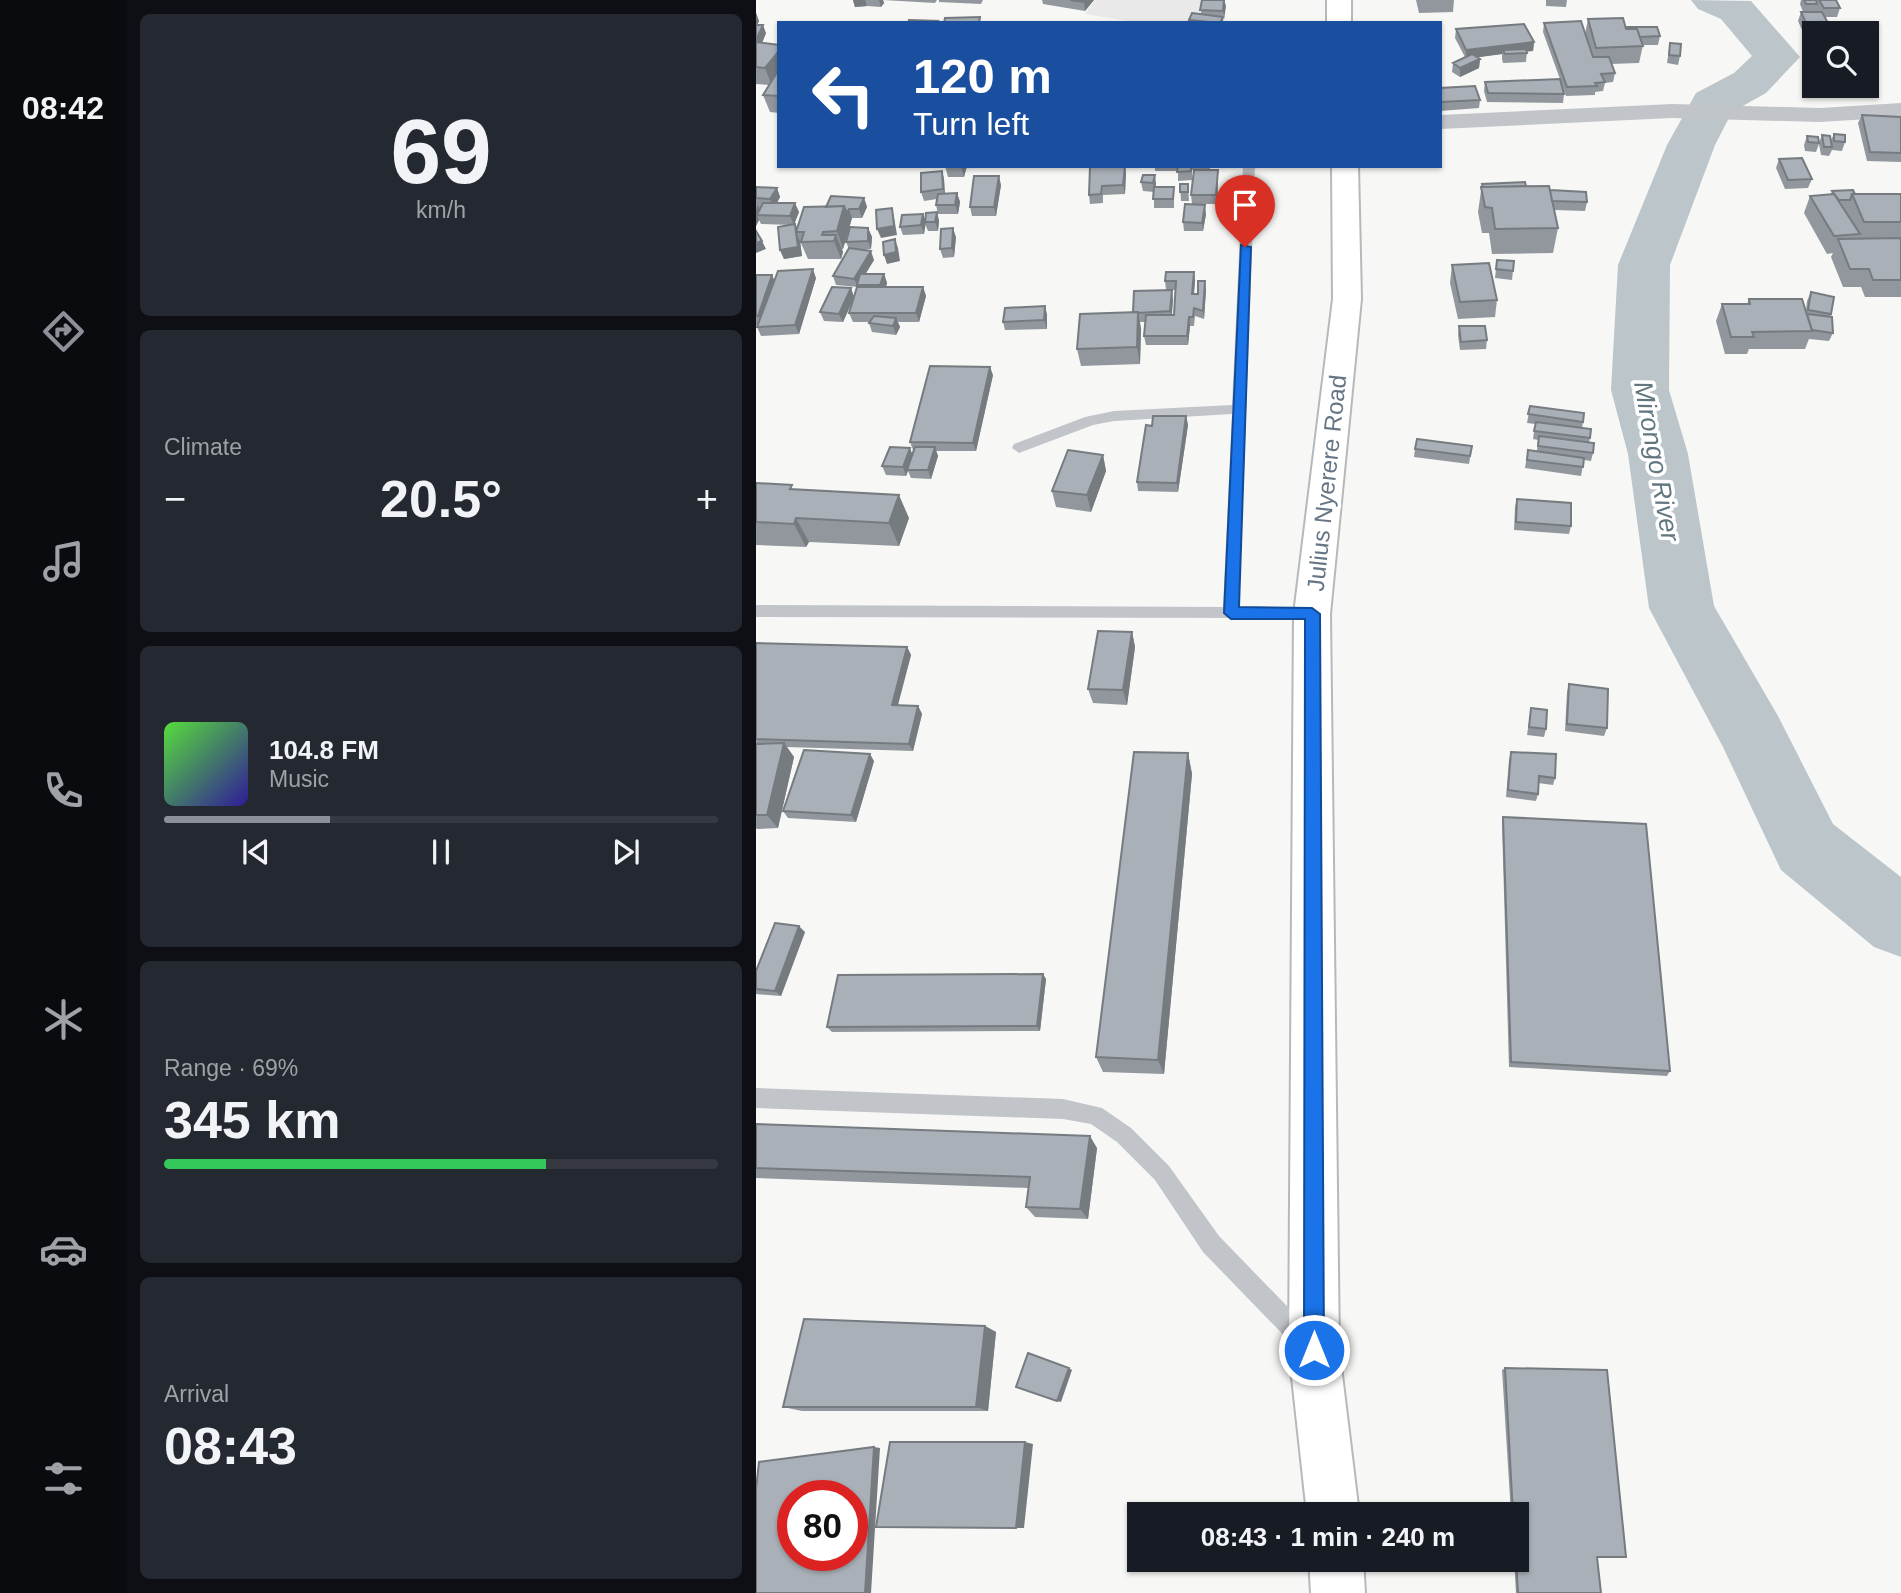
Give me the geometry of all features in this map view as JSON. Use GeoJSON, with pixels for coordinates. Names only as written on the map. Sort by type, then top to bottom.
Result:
{"type":"FeatureCollection","features":[{"type":"Feature","properties":{"kind":"highway"},"geometry":{"type":"LineString","coordinates":[[1339,0],[1339,21]]}},
{"type":"Feature","properties":{"kind":"highway","name":"Julius Nyerere Road"},"geometry":{"type":"LineString","coordinates":[[1332,1502],[1314,1350],[1312,614],[1347,299],[1345,168]]}},
{"type":"Feature","properties":{"kind":"highway"},"geometry":{"type":"LineString","coordinates":[[1337,1572],[1338,1593]]}},
{"type":"Feature","properties":{"kind":"street"},"geometry":{"type":"LineString","coordinates":[[1442,122],[1672,111],[1820,115],[1901,110]]}},
{"type":"Feature","properties":{"kind":"lane"},"geometry":{"type":"LineString","coordinates":[[1231,613],[1249,168]]}},
{"type":"Feature","properties":{"kind":"lane"},"geometry":{"type":"LineString","coordinates":[[1019,448],[1090,421],[1114,416],[1240,409]]}},
{"type":"Feature","properties":{"kind":"lane"},"geometry":{"type":"LineString","coordinates":[[756,611],[1312,614]]}},
{"type":"Feature","properties":{"kind":"lane"},"geometry":{"type":"LineString","coordinates":[[756,1098],[1063,1109],[1095,1115],[1124,1135],[1162,1173],[1211,1244],[1314,1350]]}},
{"type":"Feature","properties":{"kind":"shaded area"},"geometry":{"type":"Polygon","coordinates":[[[1095,0],[1224,0],[1200,21],[1128,21],[1085,14],[1095,0]]]}},
{"type":"Feature","properties":{"kind":"building"},"geometry":{"type":"Polygon","coordinates":[[[1202,0],[1224,0],[1223,11],[1200,10],[1202,0]]]}},
{"type":"Feature","properties":{"kind":"building"},"geometry":{"type":"Polygon","coordinates":[[[1804,0],[1816,0],[1817,4],[1806,4],[1804,0]]]}},
{"type":"Feature","properties":{"kind":"building"},"geometry":{"type":"Polygon","coordinates":[[[1819,0],[1836,0],[1840,8],[1824,8],[1819,0]]]}},
{"type":"Feature","properties":{"kind":"building"},"geometry":{"type":"Polygon","coordinates":[[[1801,12],[1822,12],[1827,21],[1805,21],[1801,12]]]}},
{"type":"Feature","properties":{"kind":"building"},"geometry":{"type":"Polygon","coordinates":[[[1192,13],[1223,17],[1221,21],[1189,20],[1192,13]]]}},
{"type":"Feature","properties":{"kind":"building"},"geometry":{"type":"Polygon","coordinates":[[[980,17],[979,21],[944,21],[945,18],[980,17]]]}},
{"type":"Feature","properties":{"kind":"building"},"geometry":{"type":"Polygon","coordinates":[[[1623,18],[1626,29],[1637,29],[1643,46],[1596,48],[1588,19],[1623,18]]]}},
{"type":"Feature","properties":{"kind":"building"},"geometry":{"type":"Polygon","coordinates":[[[1581,21],[1593,57],[1609,57],[1615,73],[1601,74],[1605,82],[1595,83],[1597,86],[1567,87],[1544,23],[1581,21]]]}},
{"type":"Feature","properties":{"kind":"building"},"geometry":{"type":"Polygon","coordinates":[[[1524,24],[1534,42],[1466,50],[1456,29],[1524,24]]]}},
{"type":"Feature","properties":{"kind":"building"},"geometry":{"type":"Polygon","coordinates":[[[756,25],[763,25],[756,40],[756,25]]]}},
{"type":"Feature","properties":{"kind":"building"},"geometry":{"type":"Polygon","coordinates":[[[1627,27],[1657,27],[1660,36],[1640,37],[1637,29],[1627,27]]]}},
{"type":"Feature","properties":{"kind":"building"},"geometry":{"type":"Polygon","coordinates":[[[756,42],[777,45],[777,53],[765,68],[756,67],[756,42]]]}},
{"type":"Feature","properties":{"kind":"building"},"geometry":{"type":"Polygon","coordinates":[[[1670,43],[1681,44],[1680,56],[1669,55],[1670,43]]]}},
{"type":"Feature","properties":{"kind":"building"},"geometry":{"type":"Polygon","coordinates":[[[1526,49],[1527,53],[1505,54],[1503,50],[1526,49]]]}},
{"type":"Feature","properties":{"kind":"building"},"geometry":{"type":"Polygon","coordinates":[[[1472,54],[1480,59],[1460,68],[1453,63],[1472,54]]]}},
{"type":"Feature","properties":{"kind":"building"},"geometry":{"type":"Polygon","coordinates":[[[777,72],[777,96],[763,95],[777,72]]]}},
{"type":"Feature","properties":{"kind":"building"},"geometry":{"type":"Polygon","coordinates":[[[1560,79],[1564,94],[1488,93],[1485,82],[1560,79]]]}},
{"type":"Feature","properties":{"kind":"building"},"geometry":{"type":"Polygon","coordinates":[[[1475,86],[1480,100],[1442,102],[1442,88],[1475,86]]]}},
{"type":"Feature","properties":{"kind":"building"},"geometry":{"type":"Polygon","coordinates":[[[1862,115],[1901,117],[1901,153],[1870,152],[1862,115]]]}},
{"type":"Feature","properties":{"kind":"building"},"geometry":{"type":"Polygon","coordinates":[[[1834,134],[1845,135],[1845,142],[1834,141],[1834,134]]]}},
{"type":"Feature","properties":{"kind":"building"},"geometry":{"type":"Polygon","coordinates":[[[1822,135],[1830,136],[1832,147],[1824,147],[1822,135]]]}},
{"type":"Feature","properties":{"kind":"building"},"geometry":{"type":"Polygon","coordinates":[[[1807,136],[1818,137],[1819,143],[1808,142],[1807,136]]]}},
{"type":"Feature","properties":{"kind":"building"},"geometry":{"type":"Polygon","coordinates":[[[1802,158],[1812,179],[1788,180],[1779,159],[1802,158]]]}},
{"type":"Feature","properties":{"kind":"building"},"geometry":{"type":"Polygon","coordinates":[[[1090,168],[1125,168],[1123,185],[1102,186],[1101,194],[1089,195],[1090,168]]]}},
{"type":"Feature","properties":{"kind":"building"},"geometry":{"type":"Polygon","coordinates":[[[1178,168],[1191,168],[1191,171],[1177,172],[1178,168]]]}},
{"type":"Feature","properties":{"kind":"building"},"geometry":{"type":"Polygon","coordinates":[[[1194,170],[1218,170],[1216,195],[1191,195],[1194,170]]]}},
{"type":"Feature","properties":{"kind":"building"},"geometry":{"type":"Polygon","coordinates":[[[942,171],[943,189],[921,192],[921,173],[942,171]]]}},
{"type":"Feature","properties":{"kind":"building"},"geometry":{"type":"Polygon","coordinates":[[[1143,175],[1155,175],[1153,183],[1141,182],[1143,175]]]}},
{"type":"Feature","properties":{"kind":"building"},"geometry":{"type":"Polygon","coordinates":[[[974,176],[999,176],[994,207],[970,207],[974,176]]]}},
{"type":"Feature","properties":{"kind":"building"},"geometry":{"type":"Polygon","coordinates":[[[1525,182],[1526,186],[1483,187],[1482,184],[1525,182]]]}},
{"type":"Feature","properties":{"kind":"building"},"geometry":{"type":"Polygon","coordinates":[[[1180,184],[1188,184],[1188,192],[1180,192],[1180,184]]]}},
{"type":"Feature","properties":{"kind":"building"},"geometry":{"type":"Polygon","coordinates":[[[1549,186],[1558,228],[1495,229],[1492,208],[1485,207],[1481,187],[1549,186]]]}},
{"type":"Feature","properties":{"kind":"building"},"geometry":{"type":"Polygon","coordinates":[[[756,187],[777,188],[770,199],[756,198],[756,187]]]}},
{"type":"Feature","properties":{"kind":"building"},"geometry":{"type":"Polygon","coordinates":[[[1154,187],[1174,187],[1173,199],[1153,199],[1154,187]]]}},
{"type":"Feature","properties":{"kind":"building"},"geometry":{"type":"Polygon","coordinates":[[[1550,190],[1586,192],[1587,202],[1552,201],[1550,190]]]}},
{"type":"Feature","properties":{"kind":"building"},"geometry":{"type":"Polygon","coordinates":[[[1853,190],[1855,194],[1852,194],[1850,200],[1839,200],[1832,191],[1853,190]]]}},
{"type":"Feature","properties":{"kind":"building"},"geometry":{"type":"Polygon","coordinates":[[[957,193],[955,205],[936,205],[938,194],[957,193]]]}},
{"type":"Feature","properties":{"kind":"building"},"geometry":{"type":"Polygon","coordinates":[[[1834,194],[1860,234],[1834,236],[1810,196],[1834,194]]]}},
{"type":"Feature","properties":{"kind":"building"},"geometry":{"type":"Polygon","coordinates":[[[1852,194],[1901,194],[1901,222],[1864,222],[1852,194]]]}},
{"type":"Feature","properties":{"kind":"building"},"geometry":{"type":"Polygon","coordinates":[[[831,196],[864,198],[859,209],[849,209],[847,213],[844,206],[826,207],[831,196]]]}},
{"type":"Feature","properties":{"kind":"building"},"geometry":{"type":"Polygon","coordinates":[[[763,203],[795,203],[790,216],[757,215],[763,203]]]}},
{"type":"Feature","properties":{"kind":"building"},"geometry":{"type":"Polygon","coordinates":[[[1185,204],[1205,205],[1202,223],[1183,222],[1185,204]]]}},
{"type":"Feature","properties":{"kind":"building"},"geometry":{"type":"Polygon","coordinates":[[[844,206],[837,231],[823,232],[822,235],[836,235],[834,241],[801,242],[804,232],[796,232],[804,207],[844,206]]]}},
{"type":"Feature","properties":{"kind":"building"},"geometry":{"type":"Polygon","coordinates":[[[892,208],[894,226],[877,229],[876,210],[892,208]]]}},
{"type":"Feature","properties":{"kind":"building"},"geometry":{"type":"Polygon","coordinates":[[[937,212],[935,222],[925,222],[926,213],[937,212]]]}},
{"type":"Feature","properties":{"kind":"building"},"geometry":{"type":"Polygon","coordinates":[[[923,214],[921,225],[900,227],[902,215],[923,214]]]}},
{"type":"Feature","properties":{"kind":"building"},"geometry":{"type":"Polygon","coordinates":[[[795,224],[798,247],[780,250],[778,227],[795,224]]]}},
{"type":"Feature","properties":{"kind":"building"},"geometry":{"type":"Polygon","coordinates":[[[850,227],[868,228],[868,241],[846,242],[850,227]]]}},
{"type":"Feature","properties":{"kind":"building"},"geometry":{"type":"Polygon","coordinates":[[[953,228],[952,248],[940,249],[941,229],[953,228]]]}},
{"type":"Feature","properties":{"kind":"building"},"geometry":{"type":"Polygon","coordinates":[[[756,231],[762,241],[756,243],[756,231]]]}},
{"type":"Feature","properties":{"kind":"building"},"geometry":{"type":"Polygon","coordinates":[[[1901,238],[1901,280],[1873,280],[1869,269],[1850,269],[1838,239],[1901,238]]]}},
{"type":"Feature","properties":{"kind":"building"},"geometry":{"type":"Polygon","coordinates":[[[895,239],[896,252],[884,255],[883,242],[895,239]]]}},
{"type":"Feature","properties":{"kind":"building"},"geometry":{"type":"Polygon","coordinates":[[[849,248],[871,251],[854,279],[833,276],[849,248]]]}},
{"type":"Feature","properties":{"kind":"building"},"geometry":{"type":"Polygon","coordinates":[[[1497,260],[1514,261],[1513,271],[1496,269],[1497,260]]]}},
{"type":"Feature","properties":{"kind":"building"},"geometry":{"type":"Polygon","coordinates":[[[1489,263],[1497,300],[1460,302],[1452,265],[1489,263]]]}},
{"type":"Feature","properties":{"kind":"building"},"geometry":{"type":"Polygon","coordinates":[[[813,269],[795,325],[757,327],[778,271],[813,269]]]}},
{"type":"Feature","properties":{"kind":"building"},"geometry":{"type":"Polygon","coordinates":[[[1166,272],[1194,272],[1192,294],[1198,294],[1198,281],[1205,281],[1203,311],[1194,308],[1193,317],[1189,317],[1187,336],[1144,336],[1146,315],[1174,315],[1176,281],[1165,281],[1166,272]]]}},
{"type":"Feature","properties":{"kind":"building"},"geometry":{"type":"Polygon","coordinates":[[[860,274],[884,274],[880,285],[857,285],[860,274]]]}},
{"type":"Feature","properties":{"kind":"building"},"geometry":{"type":"Polygon","coordinates":[[[756,275],[772,275],[758,316],[756,316],[756,275]]]}},
{"type":"Feature","properties":{"kind":"building"},"geometry":{"type":"Polygon","coordinates":[[[832,287],[851,288],[839,314],[820,312],[832,287]]]}},
{"type":"Feature","properties":{"kind":"building"},"geometry":{"type":"Polygon","coordinates":[[[857,287],[923,287],[916,313],[849,313],[857,287]]]}},
{"type":"Feature","properties":{"kind":"building"},"geometry":{"type":"Polygon","coordinates":[[[1172,290],[1170,311],[1133,312],[1134,291],[1172,290]]]}},
{"type":"Feature","properties":{"kind":"building"},"geometry":{"type":"Polygon","coordinates":[[[1811,292],[1834,297],[1831,314],[1808,310],[1811,292]]]}},
{"type":"Feature","properties":{"kind":"building"},"geometry":{"type":"Polygon","coordinates":[[[1749,299],[1802,299],[1812,331],[1752,332],[1754,337],[1731,337],[1722,304],[1750,304],[1749,299]]]}},
{"type":"Feature","properties":{"kind":"building"},"geometry":{"type":"Polygon","coordinates":[[[1045,306],[1044,320],[1003,322],[1005,308],[1045,306]]]}},
{"type":"Feature","properties":{"kind":"building"},"geometry":{"type":"Polygon","coordinates":[[[1138,312],[1137,347],[1077,349],[1080,314],[1138,312]]]}},
{"type":"Feature","properties":{"kind":"building"},"geometry":{"type":"Polygon","coordinates":[[[1807,314],[1832,317],[1833,333],[1812,330],[1807,314]]]}},
{"type":"Feature","properties":{"kind":"building"},"geometry":{"type":"Polygon","coordinates":[[[874,316],[896,318],[893,326],[869,323],[874,316]]]}},
{"type":"Feature","properties":{"kind":"building"},"geometry":{"type":"Polygon","coordinates":[[[1459,326],[1485,326],[1487,340],[1461,342],[1459,326]]]}},
{"type":"Feature","properties":{"kind":"building"},"geometry":{"type":"Polygon","coordinates":[[[930,366],[990,367],[973,443],[910,442],[930,366]]]}},
{"type":"Feature","properties":{"kind":"building"},"geometry":{"type":"Polygon","coordinates":[[[1530,406],[1584,413],[1583,422],[1528,414],[1530,406]]]}},
{"type":"Feature","properties":{"kind":"building"},"geometry":{"type":"Polygon","coordinates":[[[1153,416],[1186,416],[1177,483],[1137,482],[1146,425],[1152,426],[1153,416]]]}},
{"type":"Feature","properties":{"kind":"building"},"geometry":{"type":"Polygon","coordinates":[[[1536,422],[1591,429],[1590,438],[1534,431],[1536,422]]]}},
{"type":"Feature","properties":{"kind":"building"},"geometry":{"type":"Polygon","coordinates":[[[1539,436],[1594,443],[1593,453],[1538,446],[1539,436]]]}},
{"type":"Feature","properties":{"kind":"building"},"geometry":{"type":"Polygon","coordinates":[[[1417,439],[1472,446],[1470,456],[1415,449],[1417,439]]]}},
{"type":"Feature","properties":{"kind":"building"},"geometry":{"type":"Polygon","coordinates":[[[890,447],[910,448],[903,467],[882,466],[890,447]]]}},
{"type":"Feature","properties":{"kind":"building"},"geometry":{"type":"Polygon","coordinates":[[[915,447],[935,447],[928,470],[907,470],[915,447]]]}},
{"type":"Feature","properties":{"kind":"building"},"geometry":{"type":"Polygon","coordinates":[[[1068,450],[1103,455],[1087,495],[1052,491],[1068,450]]]}},
{"type":"Feature","properties":{"kind":"building"},"geometry":{"type":"Polygon","coordinates":[[[1528,450],[1584,458],[1583,467],[1527,460],[1528,450]]]}},
{"type":"Feature","properties":{"kind":"building"},"geometry":{"type":"Polygon","coordinates":[[[756,483],[792,485],[790,489],[899,495],[889,523],[796,518],[794,524],[756,522],[756,483]]]}},
{"type":"Feature","properties":{"kind":"building"},"geometry":{"type":"Polygon","coordinates":[[[1517,499],[1571,503],[1571,526],[1516,522],[1517,499]]]}},
{"type":"Feature","properties":{"kind":"building"},"geometry":{"type":"Polygon","coordinates":[[[1098,631],[1132,632],[1123,690],[1088,689],[1098,631]]]}},
{"type":"Feature","properties":{"kind":"building"},"geometry":{"type":"Polygon","coordinates":[[[756,643],[907,647],[892,705],[918,706],[909,744],[756,739],[756,643]]]}},
{"type":"Feature","properties":{"kind":"building"},"geometry":{"type":"Polygon","coordinates":[[[1569,684],[1608,689],[1607,728],[1567,724],[1569,684]]]}},
{"type":"Feature","properties":{"kind":"building"},"geometry":{"type":"Polygon","coordinates":[[[1531,708],[1547,710],[1546,729],[1529,727],[1531,708]]]}},
{"type":"Feature","properties":{"kind":"building"},"geometry":{"type":"Polygon","coordinates":[[[784,743],[767,815],[756,815],[756,744],[784,743]]]}},
{"type":"Feature","properties":{"kind":"building"},"geometry":{"type":"Polygon","coordinates":[[[804,750],[870,754],[851,815],[783,811],[804,750]]]}},
{"type":"Feature","properties":{"kind":"building"},"geometry":{"type":"Polygon","coordinates":[[[1134,752],[1188,753],[1158,1060],[1096,1057],[1134,752]]]}},
{"type":"Feature","properties":{"kind":"building"},"geometry":{"type":"Polygon","coordinates":[[[1511,752],[1556,754],[1555,778],[1539,776],[1538,794],[1508,790],[1511,752]]]}},
{"type":"Feature","properties":{"kind":"building"},"geometry":{"type":"Polygon","coordinates":[[[1503,817],[1646,824],[1670,1071],[1511,1062],[1503,817]]]}},
{"type":"Feature","properties":{"kind":"building"},"geometry":{"type":"Polygon","coordinates":[[[775,923],[799,926],[775,991],[756,989],[756,971],[775,923]]]}},
{"type":"Feature","properties":{"kind":"building"},"geometry":{"type":"Polygon","coordinates":[[[1043,974],[1037,1026],[827,1027],[838,975],[1043,974]]]}},
{"type":"Feature","properties":{"kind":"building"},"geometry":{"type":"Polygon","coordinates":[[[756,1124],[1090,1136],[1080,1209],[1026,1207],[1030,1177],[756,1168],[756,1124]]]}},
{"type":"Feature","properties":{"kind":"building"},"geometry":{"type":"Polygon","coordinates":[[[804,1319],[985,1326],[976,1407],[783,1407],[804,1319]]]}},
{"type":"Feature","properties":{"kind":"building"},"geometry":{"type":"Polygon","coordinates":[[[1028,1353],[1069,1368],[1057,1401],[1016,1387],[1028,1353]]]}},
{"type":"Feature","properties":{"kind":"building"},"geometry":{"type":"Polygon","coordinates":[[[1505,1368],[1607,1370],[1626,1557],[1597,1557],[1601,1593],[1518,1593],[1517,1572],[1529,1572],[1529,1502],[1512,1502],[1505,1368]]]}},
{"type":"Feature","properties":{"kind":"building"},"geometry":{"type":"Polygon","coordinates":[[[890,1442],[1025,1442],[1016,1528],[876,1527],[890,1442]]]}},
{"type":"Feature","properties":{"kind":"building"},"geometry":{"type":"Polygon","coordinates":[[[874,1447],[868,1544],[868,1480],[777,1480],[777,1571],[866,1571],[865,1593],[756,1593],[756,1489],[759,1462],[874,1447]]]}},
{"type":"Feature","properties":{"kind":"waterway","name":"Mirongo River"},"geometry":{"type":"LineString","coordinates":[[1713,0],[1736,10],[1777,57],[1750,83],[1713,103],[1691,145],[1644,265],[1640,390],[1658,454],[1682,608],[1753,736],[1807,847],[1901,922]]}},
{"type":"Feature","properties":{"kind":"route"},"geometry":{"type":"LineString","coordinates":[[1245,247],[1231,613],[1312,614],[1314,1350]]}}]}
